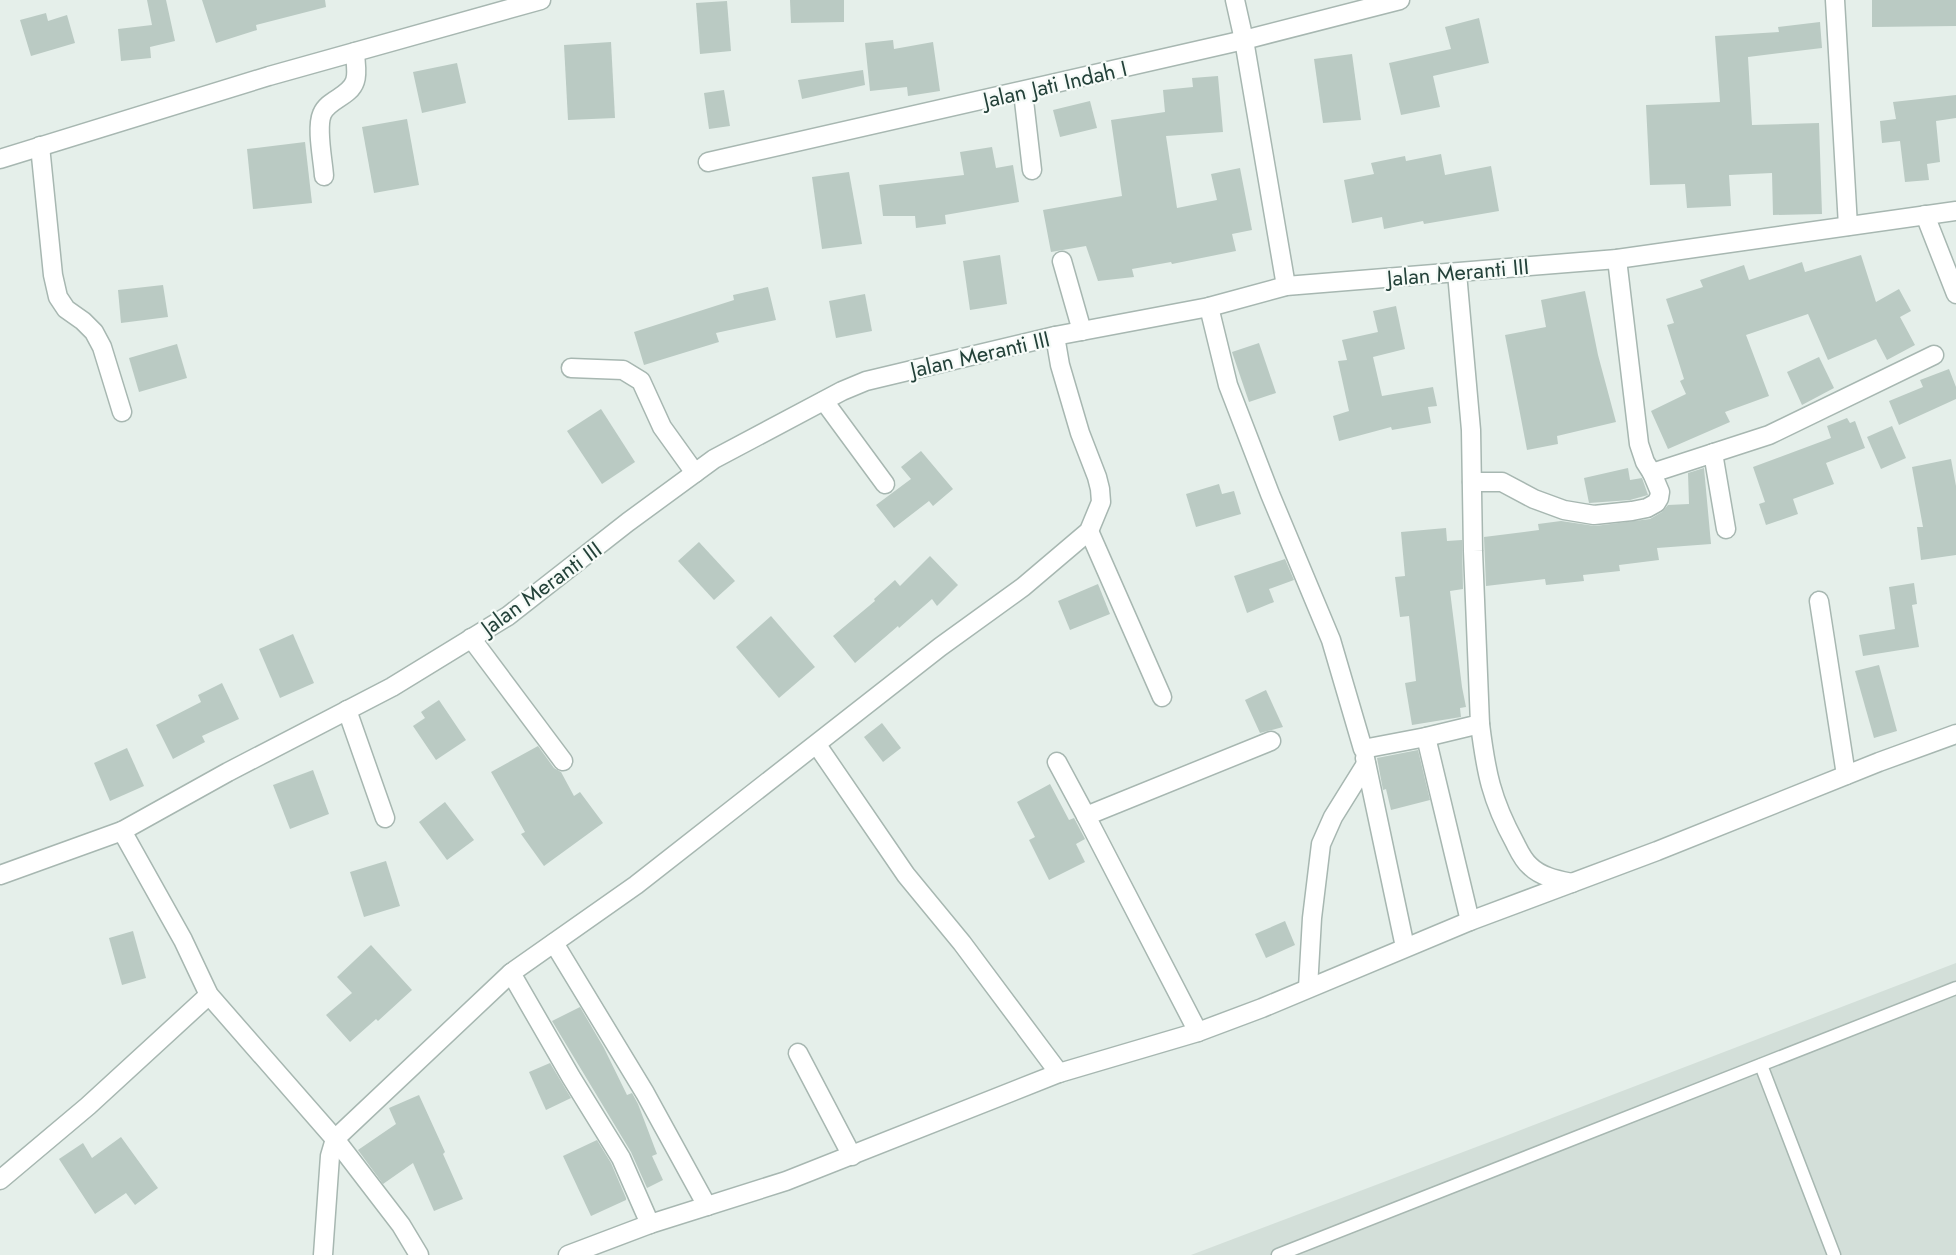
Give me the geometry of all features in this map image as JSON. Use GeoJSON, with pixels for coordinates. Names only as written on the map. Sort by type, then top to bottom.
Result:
{"type":"FeatureCollection","features":[{"type":"Feature","properties":{"kind":"street"},"geometry":{"type":"LineString","coordinates":[[0,159],[136,116],[541,0]]}},
{"type":"Feature","properties":{"kind":"street"},"geometry":{"type":"LineString","coordinates":[[1235,0],[1244,40],[1286,286]]}},
{"type":"Feature","properties":{"kind":"street","name":"Jalan Jati Indah I"},"geometry":{"type":"LineString","coordinates":[[708,162],[1023,92],[1244,40],[1400,0]]}},
{"type":"Feature","properties":{"kind":"street"},"geometry":{"type":"LineString","coordinates":[[1835,0],[1848,226]]}},
{"type":"Feature","properties":{"kind":"street"},"geometry":{"type":"LineString","coordinates":[[324,176],[319,126],[321,115],[326,106],[350,89],[355,80],[355,52]]}},
{"type":"Feature","properties":{"kind":"street"},"geometry":{"type":"LineString","coordinates":[[1023,92],[1032,170]]}},
{"type":"Feature","properties":{"kind":"street"},"geometry":{"type":"LineString","coordinates":[[40,147],[53,275],[58,297],[66,309],[94,332],[102,347],[123,412]]}},
{"type":"Feature","properties":{"kind":"street","name":"Jalan Meranti III"},"geometry":{"type":"LineString","coordinates":[[0,875],[123,831],[228,772],[392,687],[508,616],[628,522],[714,459],[866,381],[1055,336],[1209,307],[1286,286],[1617,259],[1956,211]]}},
{"type":"Feature","properties":{"kind":"street"},"geometry":{"type":"LineString","coordinates":[[1925,215],[1956,294]]}},
{"type":"Feature","properties":{"kind":"street"},"geometry":{"type":"LineString","coordinates":[[1472,482],[1502,482],[1534,499],[1564,510],[1594,515],[1632,512],[1656,503],[1660,492],[1639,444],[1617,259]]}},
{"type":"Feature","properties":{"kind":"street"},"geometry":{"type":"LineString","coordinates":[[1062,261],[1082,331]]}},
{"type":"Feature","properties":{"kind":"street"},"geometry":{"type":"LineString","coordinates":[[1457,273],[1471,430],[1480,724],[1485,766],[1500,814],[1524,860],[1544,876],[1572,883]]}},
{"type":"Feature","properties":{"kind":"street"},"geometry":{"type":"LineString","coordinates":[[1209,307],[1228,385],[1270,494],[1331,640],[1364,757],[1405,947]]}},
{"type":"Feature","properties":{"kind":"street"},"geometry":{"type":"LineString","coordinates":[[323,1255],[330,1156],[335,1139],[511,973],[636,885],[940,647],[1023,587],[1089,531],[1101,502],[1100,489],[1080,433],[1060,364],[1055,336]]}},
{"type":"Feature","properties":{"kind":"street"},"geometry":{"type":"LineString","coordinates":[[1652,473],[1769,435],[1934,355]]}},
{"type":"Feature","properties":{"kind":"street"},"geometry":{"type":"LineString","coordinates":[[571,368],[623,370],[641,381],[662,427],[695,473]]}},
{"type":"Feature","properties":{"kind":"street"},"geometry":{"type":"LineString","coordinates":[[824,401],[885,484]]}},
{"type":"Feature","properties":{"kind":"street"},"geometry":{"type":"LineString","coordinates":[[1713,453],[1726,529]]}},
{"type":"Feature","properties":{"kind":"street"},"geometry":{"type":"LineString","coordinates":[[1089,531],[1162,697]]}},
{"type":"Feature","properties":{"kind":"street"},"geometry":{"type":"LineString","coordinates":[[1820,600],[1845,775]]}},
{"type":"Feature","properties":{"kind":"street"},"geometry":{"type":"LineString","coordinates":[[471,638],[563,761]]}},
{"type":"Feature","properties":{"kind":"street"},"geometry":{"type":"LineString","coordinates":[[347,710],[385,818]]}},
{"type":"Feature","properties":{"kind":"street"},"geometry":{"type":"LineString","coordinates":[[1308,988],[1312,918],[1321,844],[1364,757],[1426,737],[1480,724]]}},
{"type":"Feature","properties":{"kind":"street"},"geometry":{"type":"LineString","coordinates":[[568,1255],[650,1224],[786,1181],[1059,1073],[1198,1032],[1470,921],[1956,734]]}},
{"type":"Feature","properties":{"kind":"street"},"geometry":{"type":"LineString","coordinates":[[1426,737],[1470,921]]}},
{"type":"Feature","properties":{"kind":"street"},"geometry":{"type":"LineString","coordinates":[[1086,816],[1271,741]]}},
{"type":"Feature","properties":{"kind":"street"},"geometry":{"type":"LineString","coordinates":[[817,744],[906,875],[962,944],[1059,1073]]}},
{"type":"Feature","properties":{"kind":"street"},"geometry":{"type":"LineString","coordinates":[[1057,762],[1198,1032]]}},
{"type":"Feature","properties":{"kind":"street"},"geometry":{"type":"LineString","coordinates":[[123,831],[183,940],[209,995],[335,1139],[401,1225],[419,1255]]}},
{"type":"Feature","properties":{"kind":"street"},"geometry":{"type":"LineString","coordinates":[[554,944],[645,1093],[707,1206]]}},
{"type":"Feature","properties":{"kind":"street"},"geometry":{"type":"LineString","coordinates":[[511,973],[570,1077],[621,1158],[650,1224]]}},
{"type":"Feature","properties":{"kind":"street"},"geometry":{"type":"LineString","coordinates":[[0,1180],[88,1106],[209,995]]}},
{"type":"Feature","properties":{"kind":"street"},"geometry":{"type":"LineString","coordinates":[[798,1053],[852,1156]]}},
{"type":"Feature","properties":{"kind":"lane"},"geometry":{"type":"LineString","coordinates":[[1278,1255],[1956,988]]}},
{"type":"Feature","properties":{"kind":"lane"},"geometry":{"type":"LineString","coordinates":[[1761,1065],[1834,1255]]}},
{"type":"Feature","properties":{"kind":"shaded area"},"geometry":{"type":"Polygon","coordinates":[[[1956,963],[1956,1255],[1191,1255],[1508,1135],[1956,963]]]}},
{"type":"Feature","properties":{"kind":"building"},"geometry":{"type":"Polygon","coordinates":[[[147,0],[166,0],[175,41],[150,47],[151,58],[121,61],[118,29],[152,25],[147,0]]]}},
{"type":"Feature","properties":{"kind":"building"},"geometry":{"type":"Polygon","coordinates":[[[202,0],[325,0],[326,7],[256,25],[257,30],[216,43],[202,0]]]}},
{"type":"Feature","properties":{"kind":"building"},"geometry":{"type":"Polygon","coordinates":[[[790,0],[844,0],[844,22],[791,23],[790,0]]]}},
{"type":"Feature","properties":{"kind":"building"},"geometry":{"type":"Polygon","coordinates":[[[1872,0],[1956,0],[1956,26],[1872,27],[1872,0]]]}},
{"type":"Feature","properties":{"kind":"building"},"geometry":{"type":"Polygon","coordinates":[[[727,1],[731,51],[700,54],[696,3],[727,1]]]}},
{"type":"Feature","properties":{"kind":"building"},"geometry":{"type":"Polygon","coordinates":[[[46,13],[48,21],[67,15],[75,43],[31,56],[20,20],[46,13]]]}},
{"type":"Feature","properties":{"kind":"building"},"geometry":{"type":"Polygon","coordinates":[[[1479,18],[1489,63],[1433,76],[1440,107],[1401,115],[1389,63],[1451,49],[1445,27],[1479,18]]]}},
{"type":"Feature","properties":{"kind":"building"},"geometry":{"type":"Polygon","coordinates":[[[1820,22],[1822,48],[1748,57],[1752,125],[1819,123],[1822,214],[1773,215],[1772,173],[1729,175],[1731,206],[1687,208],[1685,184],[1650,185],[1646,105],[1720,102],[1715,36],[1779,32],[1778,27],[1820,22]]]}},
{"type":"Feature","properties":{"kind":"building"},"geometry":{"type":"Polygon","coordinates":[[[893,40],[894,49],[933,42],[940,91],[908,96],[907,87],[870,91],[865,43],[893,40]]]}},
{"type":"Feature","properties":{"kind":"building"},"geometry":{"type":"Polygon","coordinates":[[[611,42],[615,118],[568,120],[564,45],[611,42]]]}},
{"type":"Feature","properties":{"kind":"building"},"geometry":{"type":"Polygon","coordinates":[[[1352,54],[1361,120],[1323,123],[1314,59],[1352,54]]]}},
{"type":"Feature","properties":{"kind":"building"},"geometry":{"type":"Polygon","coordinates":[[[457,63],[466,103],[422,113],[413,72],[457,63]]]}},
{"type":"Feature","properties":{"kind":"building"},"geometry":{"type":"Polygon","coordinates":[[[863,70],[865,85],[802,99],[798,80],[863,70]]]}},
{"type":"Feature","properties":{"kind":"building"},"geometry":{"type":"Polygon","coordinates":[[[1218,76],[1223,132],[1166,136],[1177,208],[1217,200],[1211,174],[1240,168],[1252,230],[1232,234],[1236,251],[1172,264],[1171,262],[1132,269],[1134,277],[1098,281],[1086,246],[1051,252],[1043,210],[1122,196],[1111,120],[1165,112],[1163,90],[1193,87],[1192,78],[1218,76]]]}},
{"type":"Feature","properties":{"kind":"building"},"geometry":{"type":"Polygon","coordinates":[[[724,90],[730,126],[709,129],[704,93],[724,90]]]}},
{"type":"Feature","properties":{"kind":"building"},"geometry":{"type":"Polygon","coordinates":[[[1956,95],[1956,118],[1936,121],[1940,162],[1927,164],[1929,180],[1905,182],[1900,141],[1882,143],[1880,121],[1896,119],[1893,102],[1956,95]]]}},
{"type":"Feature","properties":{"kind":"building"},"geometry":{"type":"Polygon","coordinates":[[[1090,101],[1097,128],[1060,137],[1053,110],[1090,101]]]}},
{"type":"Feature","properties":{"kind":"building"},"geometry":{"type":"Polygon","coordinates":[[[407,119],[419,185],[374,193],[362,127],[407,119]]]}},
{"type":"Feature","properties":{"kind":"building"},"geometry":{"type":"Polygon","coordinates":[[[305,142],[312,203],[253,209],[247,149],[305,142]]]}},
{"type":"Feature","properties":{"kind":"building"},"geometry":{"type":"Polygon","coordinates":[[[992,147],[996,168],[1013,165],[1019,202],[945,215],[946,224],[916,228],[915,216],[883,216],[879,185],[964,175],[960,152],[992,147]]]}},
{"type":"Feature","properties":{"kind":"building"},"geometry":{"type":"Polygon","coordinates":[[[1441,154],[1445,175],[1491,166],[1499,211],[1424,224],[1423,221],[1384,229],[1382,217],[1352,223],[1344,180],[1374,174],[1371,163],[1405,156],[1406,161],[1441,154]]]}},
{"type":"Feature","properties":{"kind":"building"},"geometry":{"type":"Polygon","coordinates":[[[849,172],[862,244],[822,249],[812,177],[849,172]]]}},
{"type":"Feature","properties":{"kind":"building"},"geometry":{"type":"Polygon","coordinates":[[[1000,255],[1007,304],[970,310],[963,261],[1000,255]]]}},
{"type":"Feature","properties":{"kind":"building"},"geometry":{"type":"Polygon","coordinates":[[[1861,255],[1876,302],[1899,289],[1911,311],[1900,317],[1915,345],[1887,360],[1876,339],[1828,360],[1808,314],[1746,335],[1769,396],[1725,412],[1730,422],[1668,449],[1651,411],[1686,394],[1680,381],[1684,379],[1667,325],[1674,323],[1666,299],[1703,287],[1700,280],[1744,265],[1749,280],[1802,262],[1805,272],[1861,255]]]}},
{"type":"Feature","properties":{"kind":"building"},"geometry":{"type":"Polygon","coordinates":[[[163,285],[168,317],[121,323],[118,290],[163,285]]]}},
{"type":"Feature","properties":{"kind":"building"},"geometry":{"type":"Polygon","coordinates":[[[768,287],[776,320],[716,333],[719,342],[644,365],[634,332],[734,300],[733,295],[768,287]]]}},
{"type":"Feature","properties":{"kind":"building"},"geometry":{"type":"Polygon","coordinates":[[[1585,291],[1598,355],[1616,422],[1557,436],[1558,444],[1527,450],[1505,335],[1546,327],[1541,300],[1585,291]]]}},
{"type":"Feature","properties":{"kind":"building"},"geometry":{"type":"Polygon","coordinates":[[[865,294],[872,331],[836,338],[829,301],[865,294]]]}},
{"type":"Feature","properties":{"kind":"building"},"geometry":{"type":"Polygon","coordinates":[[[1396,306],[1405,349],[1373,357],[1382,396],[1433,387],[1437,406],[1428,407],[1431,423],[1392,430],[1391,427],[1339,441],[1333,416],[1349,411],[1338,361],[1347,360],[1342,340],[1378,332],[1373,311],[1396,306]]]}},
{"type":"Feature","properties":{"kind":"building"},"geometry":{"type":"Polygon","coordinates":[[[1259,343],[1276,393],[1249,402],[1232,352],[1259,343]]]}},
{"type":"Feature","properties":{"kind":"building"},"geometry":{"type":"Polygon","coordinates":[[[177,344],[187,378],[139,392],[129,358],[177,344]]]}},
{"type":"Feature","properties":{"kind":"building"},"geometry":{"type":"Polygon","coordinates":[[[1819,357],[1834,388],[1802,405],[1787,372],[1819,357]]]}},
{"type":"Feature","properties":{"kind":"building"},"geometry":{"type":"Polygon","coordinates":[[[1949,369],[1956,387],[1956,399],[1899,425],[1889,401],[1923,387],[1920,380],[1949,369]]]}},
{"type":"Feature","properties":{"kind":"building"},"geometry":{"type":"Polygon","coordinates":[[[601,409],[635,462],[602,484],[567,431],[601,409]]]}},
{"type":"Feature","properties":{"kind":"building"},"geometry":{"type":"Polygon","coordinates":[[[1847,418],[1850,423],[1855,421],[1865,448],[1826,463],[1834,484],[1793,499],[1798,514],[1766,525],[1759,504],[1765,502],[1753,467],[1831,438],[1827,426],[1847,418]]]}},
{"type":"Feature","properties":{"kind":"building"},"geometry":{"type":"Polygon","coordinates":[[[1892,426],[1906,458],[1881,469],[1867,437],[1892,426]]]}},
{"type":"Feature","properties":{"kind":"building"},"geometry":{"type":"Polygon","coordinates":[[[921,451],[953,489],[933,506],[929,501],[894,528],[876,505],[911,479],[901,467],[921,451]]]}},
{"type":"Feature","properties":{"kind":"building"},"geometry":{"type":"Polygon","coordinates":[[[1951,459],[1956,486],[1956,555],[1921,560],[1917,527],[1923,527],[1912,467],[1951,459]]]}},
{"type":"Feature","properties":{"kind":"building"},"geometry":{"type":"Polygon","coordinates":[[[1628,468],[1630,480],[1642,478],[1648,495],[1630,500],[1589,503],[1584,478],[1628,468]]]}},
{"type":"Feature","properties":{"kind":"building"},"geometry":{"type":"Polygon","coordinates":[[[1704,468],[1711,544],[1657,548],[1659,560],[1619,565],[1620,571],[1583,575],[1584,581],[1546,585],[1545,579],[1486,586],[1484,537],[1539,530],[1538,524],[1561,521],[1595,526],[1650,519],[1662,512],[1668,505],[1689,504],[1688,473],[1704,468]]]}},
{"type":"Feature","properties":{"kind":"building"},"geometry":{"type":"Polygon","coordinates":[[[1219,484],[1222,494],[1234,491],[1241,514],[1196,527],[1186,494],[1219,484]]]}},
{"type":"Feature","properties":{"kind":"building"},"geometry":{"type":"Polygon","coordinates":[[[1446,528],[1447,541],[1462,540],[1463,589],[1450,591],[1466,707],[1460,708],[1461,717],[1412,725],[1405,683],[1416,681],[1409,616],[1400,617],[1395,577],[1405,576],[1401,532],[1446,528]]]}},
{"type":"Feature","properties":{"kind":"building"},"geometry":{"type":"Polygon","coordinates":[[[699,542],[735,581],[714,600],[678,561],[699,542]]]}},
{"type":"Feature","properties":{"kind":"building"},"geometry":{"type":"Polygon","coordinates":[[[930,556],[958,585],[937,606],[932,599],[855,663],[833,636],[875,601],[874,599],[895,580],[900,586],[930,556]]]}},
{"type":"Feature","properties":{"kind":"building"},"geometry":{"type":"Polygon","coordinates":[[[1285,559],[1294,580],[1269,589],[1274,602],[1247,613],[1234,576],[1285,559]]]}},
{"type":"Feature","properties":{"kind":"building"},"geometry":{"type":"Polygon","coordinates":[[[1914,583],[1917,604],[1912,605],[1919,647],[1863,656],[1859,635],[1895,629],[1889,587],[1914,583]]]}},
{"type":"Feature","properties":{"kind":"building"},"geometry":{"type":"Polygon","coordinates":[[[1098,584],[1110,614],[1070,630],[1058,601],[1098,584]]]}},
{"type":"Feature","properties":{"kind":"building"},"geometry":{"type":"Polygon","coordinates":[[[771,616],[815,667],[779,698],[736,647],[771,616]]]}},
{"type":"Feature","properties":{"kind":"building"},"geometry":{"type":"Polygon","coordinates":[[[293,634],[314,683],[280,698],[259,649],[293,634]]]}},
{"type":"Feature","properties":{"kind":"building"},"geometry":{"type":"Polygon","coordinates":[[[1879,665],[1897,731],[1874,738],[1855,671],[1879,665]]]}},
{"type":"Feature","properties":{"kind":"building"},"geometry":{"type":"Polygon","coordinates":[[[222,683],[239,719],[202,736],[205,742],[173,759],[156,725],[201,702],[198,695],[222,683]]]}},
{"type":"Feature","properties":{"kind":"building"},"geometry":{"type":"Polygon","coordinates":[[[1266,690],[1283,727],[1260,733],[1245,700],[1266,690]]]}},
{"type":"Feature","properties":{"kind":"building"},"geometry":{"type":"Polygon","coordinates":[[[439,700],[466,740],[436,760],[413,726],[425,718],[421,712],[439,700]]]}},
{"type":"Feature","properties":{"kind":"building"},"geometry":{"type":"Polygon","coordinates":[[[882,723],[901,748],[883,762],[864,737],[882,723]]]}},
{"type":"Feature","properties":{"kind":"building"},"geometry":{"type":"Polygon","coordinates":[[[538,746],[554,768],[561,772],[574,796],[580,792],[603,823],[544,866],[521,834],[525,832],[491,772],[538,746]]]}},
{"type":"Feature","properties":{"kind":"building"},"geometry":{"type":"Polygon","coordinates":[[[127,748],[144,786],[110,801],[94,763],[127,748]]]}},
{"type":"Feature","properties":{"kind":"building"},"geometry":{"type":"Polygon","coordinates":[[[1418,750],[1430,800],[1391,810],[1386,789],[1383,790],[1377,758],[1418,750]]]}},
{"type":"Feature","properties":{"kind":"building"},"geometry":{"type":"Polygon","coordinates":[[[313,770],[329,814],[290,829],[273,785],[313,770]]]}},
{"type":"Feature","properties":{"kind":"building"},"geometry":{"type":"Polygon","coordinates":[[[1050,784],[1069,820],[1074,818],[1085,839],[1076,844],[1085,862],[1049,880],[1029,840],[1035,837],[1017,802],[1050,784]]]}},
{"type":"Feature","properties":{"kind":"building"},"geometry":{"type":"Polygon","coordinates":[[[445,802],[474,840],[447,860],[419,822],[445,802]]]}},
{"type":"Feature","properties":{"kind":"building"},"geometry":{"type":"Polygon","coordinates":[[[386,861],[400,906],[364,917],[350,872],[386,861]]]}},
{"type":"Feature","properties":{"kind":"building"},"geometry":{"type":"Polygon","coordinates":[[[1285,921],[1295,945],[1266,958],[1255,934],[1285,921]]]}},
{"type":"Feature","properties":{"kind":"building"},"geometry":{"type":"Polygon","coordinates":[[[133,931],[146,978],[122,985],[109,938],[133,931]]]}},
{"type":"Feature","properties":{"kind":"building"},"geometry":{"type":"Polygon","coordinates":[[[371,945],[412,990],[378,1021],[376,1019],[350,1042],[326,1015],[352,993],[337,977],[371,945]]]}},
{"type":"Feature","properties":{"kind":"building"},"geometry":{"type":"Polygon","coordinates":[[[580,1007],[604,1048],[627,1095],[632,1093],[638,1104],[657,1154],[652,1156],[663,1180],[647,1188],[631,1152],[552,1021],[580,1007]]]}},
{"type":"Feature","properties":{"kind":"building"},"geometry":{"type":"Polygon","coordinates":[[[550,1063],[571,1098],[546,1110],[529,1072],[550,1063]]]}},
{"type":"Feature","properties":{"kind":"building"},"geometry":{"type":"Polygon","coordinates":[[[419,1095],[463,1199],[434,1211],[413,1163],[383,1184],[358,1150],[396,1124],[389,1108],[419,1095]]]}},
{"type":"Feature","properties":{"kind":"building"},"geometry":{"type":"Polygon","coordinates":[[[121,1137],[158,1188],[135,1205],[126,1193],[95,1214],[59,1159],[83,1143],[92,1158],[121,1137]]]}},
{"type":"Feature","properties":{"kind":"building"},"geometry":{"type":"Polygon","coordinates":[[[597,1140],[611,1163],[626,1200],[591,1216],[563,1156],[597,1140]]]}}]}
